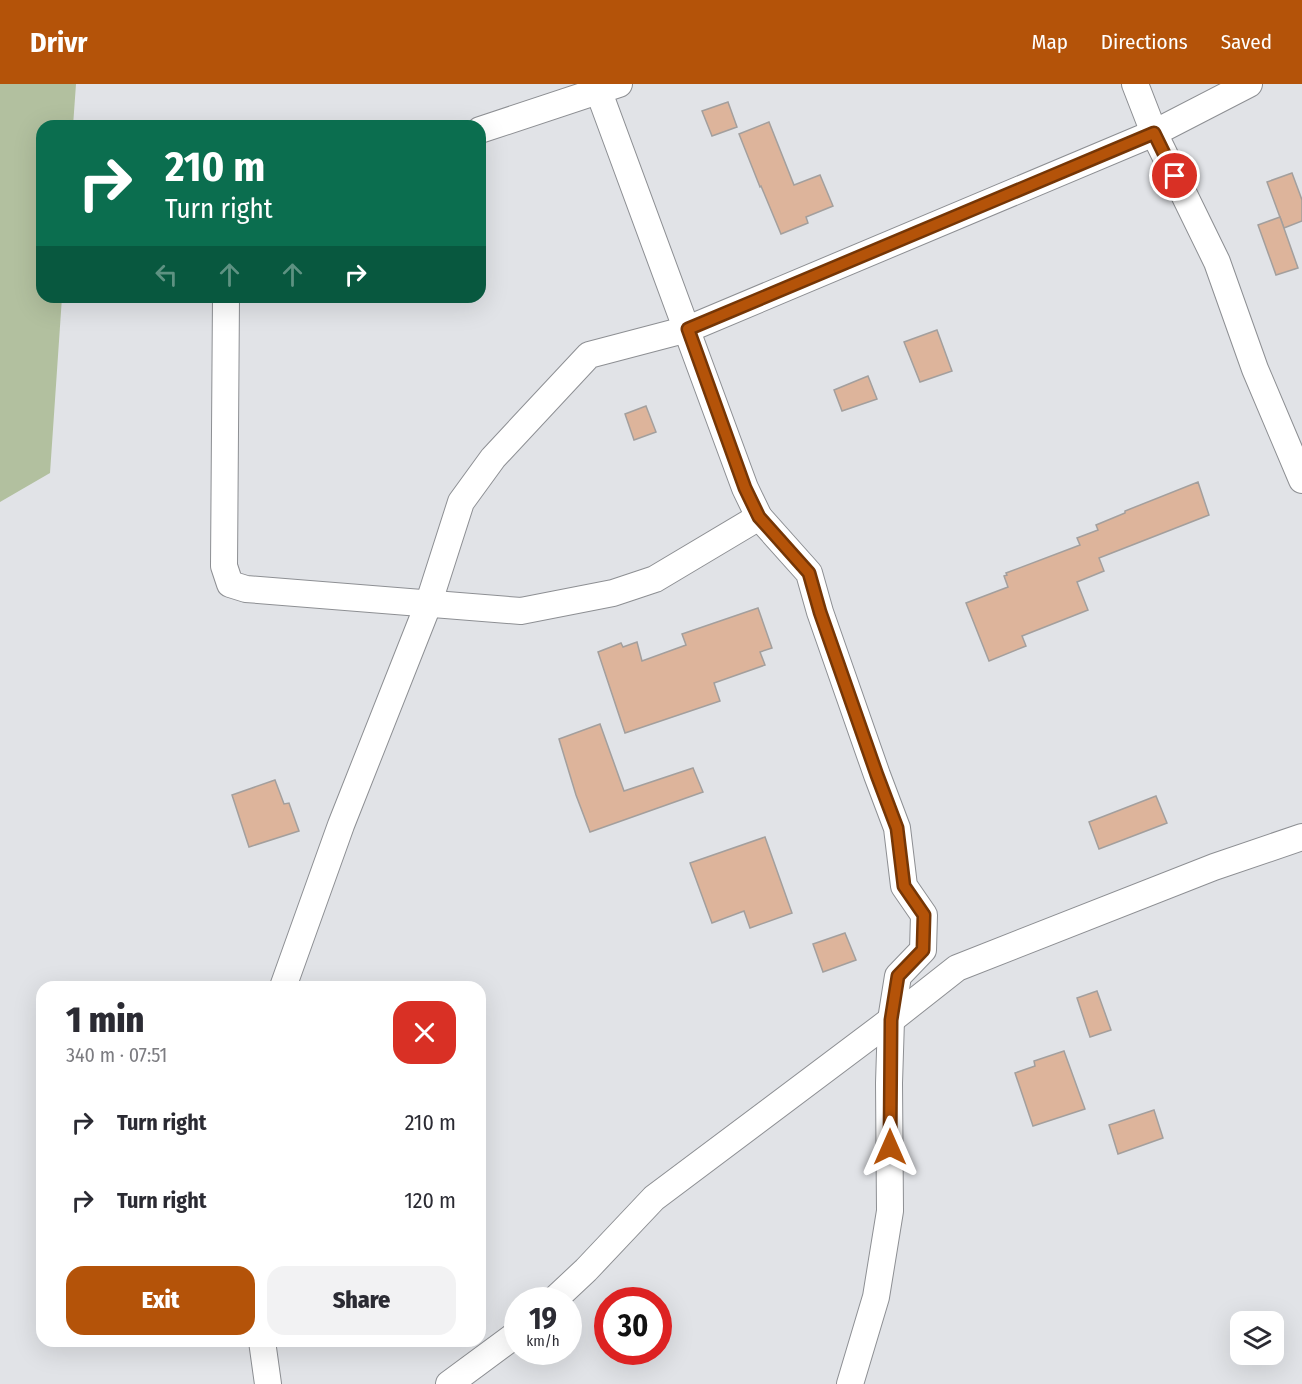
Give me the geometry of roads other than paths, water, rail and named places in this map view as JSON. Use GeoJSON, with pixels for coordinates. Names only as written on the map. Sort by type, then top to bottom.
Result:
{"type":"FeatureCollection","features":[{"type":"Feature","properties":{"kind":"street"},"geometry":{"type":"LineString","coordinates":[[1135,84],[1154,133],[1217,262],[1255,369],[1302,480]]}},
{"type":"Feature","properties":{"kind":"street"},"geometry":{"type":"LineString","coordinates":[[285,981],[341,825],[428,605],[461,502],[493,458],[589,355],[688,329],[1154,133],[1249,84]]}},
{"type":"Feature","properties":{"kind":"street"},"geometry":{"type":"LineString","coordinates":[[486,128],[605,86],[745,488],[759,517],[809,573],[828,634],[897,828],[904,886],[924,915],[923,950],[898,976],[891,1020],[890,1211],[876,1297],[850,1384]]}},
{"type":"Feature","properties":{"kind":"street"},"geometry":{"type":"LineString","coordinates":[[226,303],[224,566],[230,584],[246,589],[521,611],[614,593],[655,579],[759,517]]}},
{"type":"Feature","properties":{"kind":"street"},"geometry":{"type":"LineString","coordinates":[[568,1287],[654,1198],[957,968],[1214,867],[1302,837]]}},
{"type":"Feature","properties":{"kind":"street"},"geometry":{"type":"LineString","coordinates":[[449,1384],[504,1343]]}},
{"type":"Feature","properties":{"kind":"street"},"geometry":{"type":"LineString","coordinates":[[263,1347],[268,1384]]}}]}
